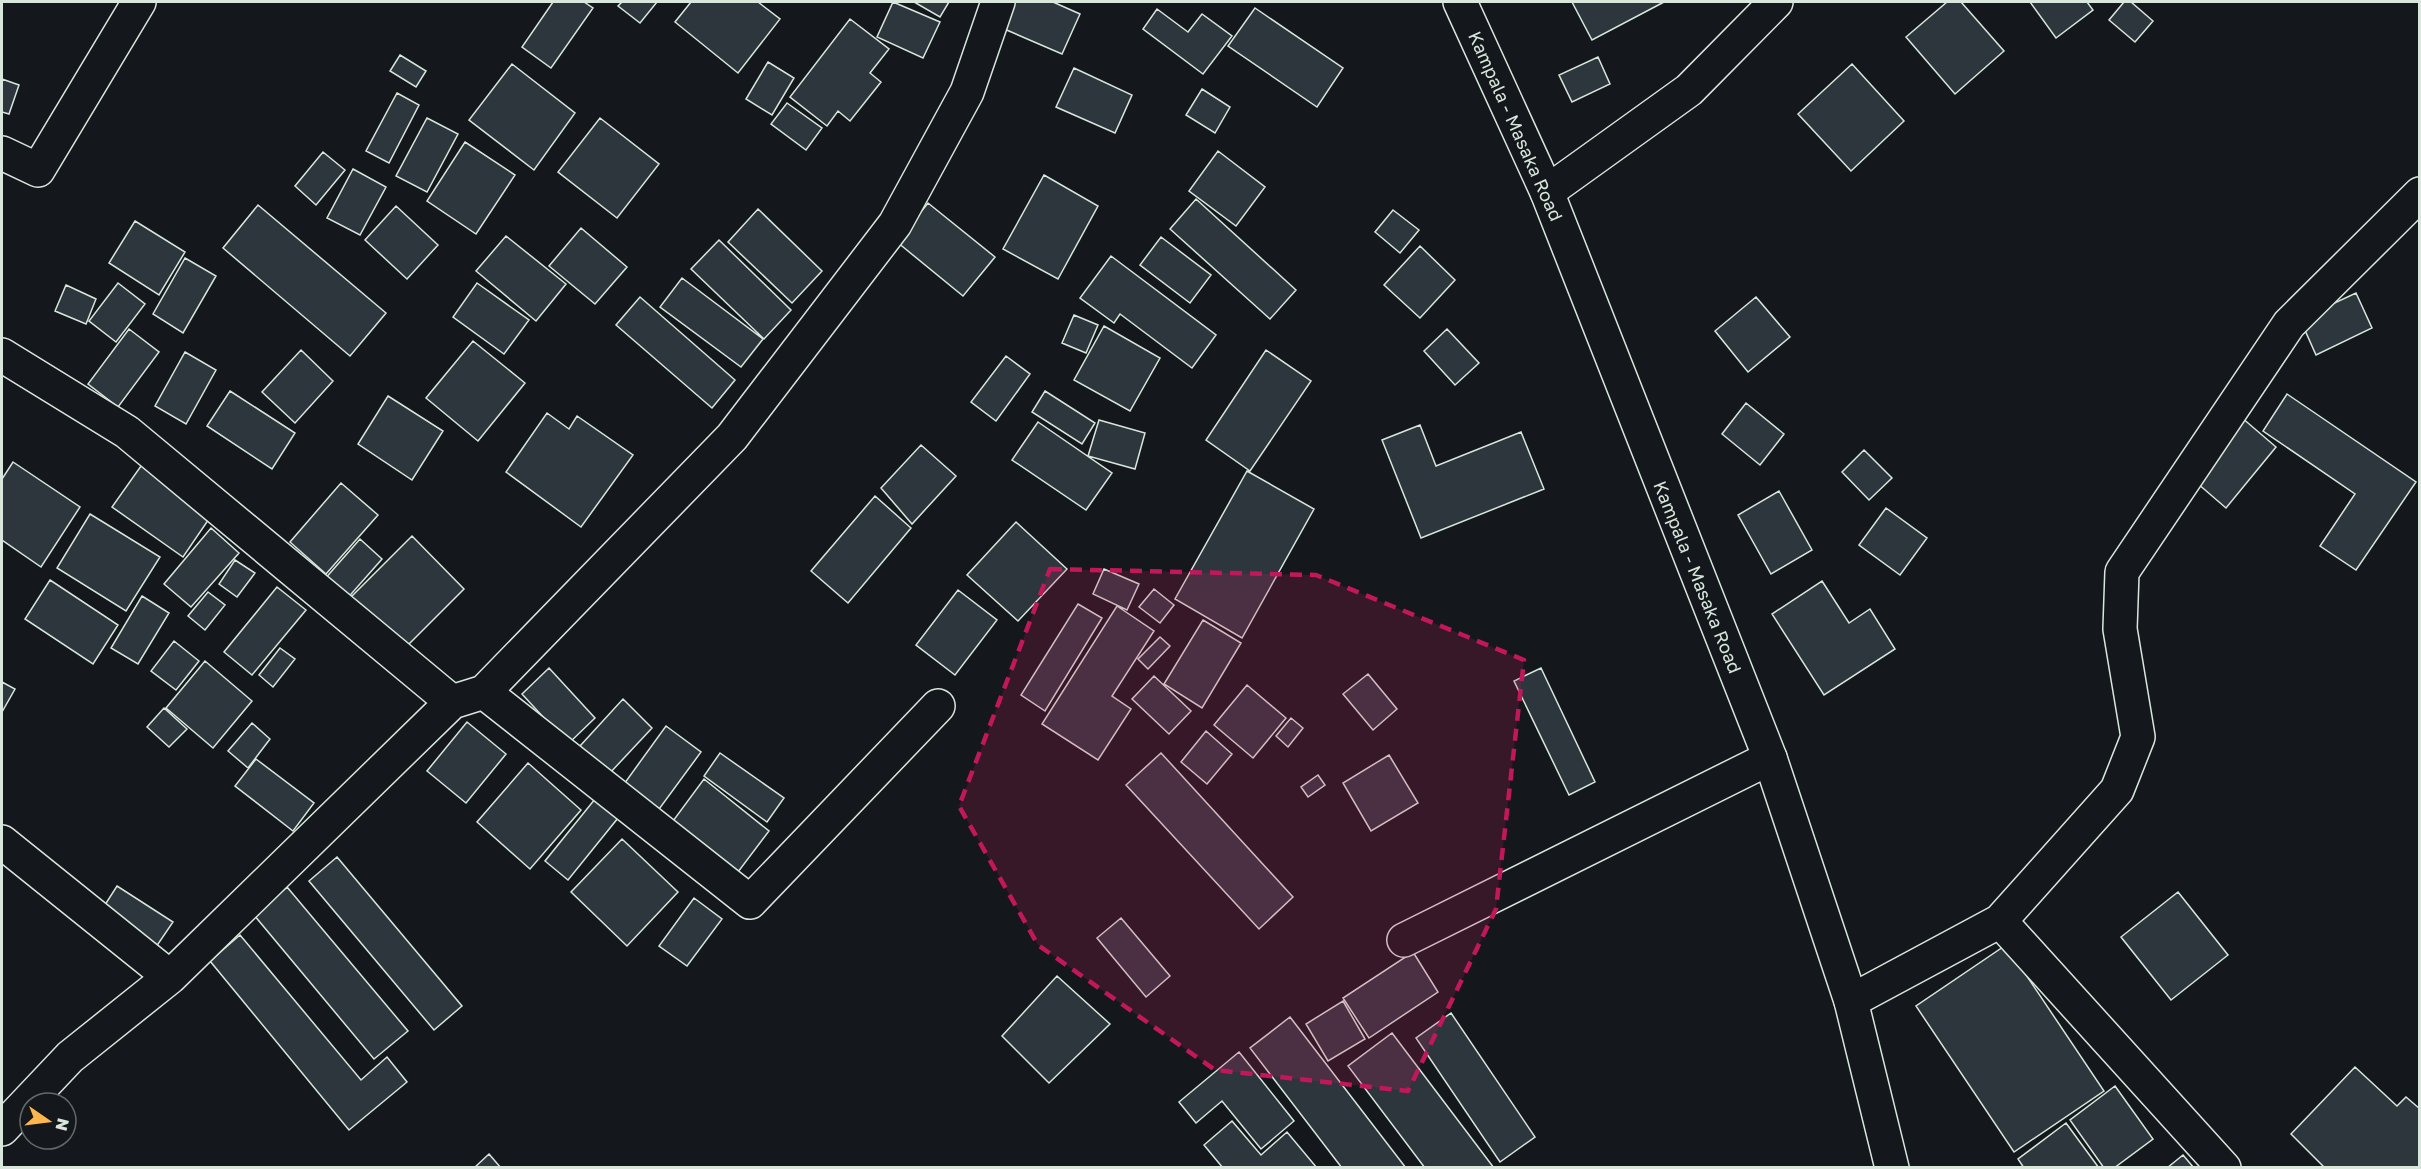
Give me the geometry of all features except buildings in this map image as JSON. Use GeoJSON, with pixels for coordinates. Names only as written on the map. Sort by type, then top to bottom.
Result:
{"type":"FeatureCollection","features":[{"type":"Feature","properties":{"kind":"street"},"geometry":{"type":"LineString","coordinates":[[2,153],[38,170],[139,2]]}},
{"type":"Feature","properties":{"kind":"street"},"geometry":{"type":"LineString","coordinates":[[2,1129],[70,1057],[170,977],[452,702],[484,692],[732,437],[895,224],[967,92],[998,2]]}},
{"type":"Feature","properties":{"kind":"street","name":"Kampala - Masaka Road"},"geometry":{"type":"LineString","coordinates":[[1460,2],[1547,192],[1770,758],[1851,1001],[1892,1167]]}},
{"type":"Feature","properties":{"kind":"street"},"geometry":{"type":"LineString","coordinates":[[1547,192],[1689,90],[1776,2]]}},
{"type":"Feature","properties":{"kind":"street"},"geometry":{"type":"LineString","coordinates":[[1851,1001],[2000,921],[2117,790],[2138,737],[2120,628],[2122,572],[2289,324],[2420,194]]}},
{"type":"Feature","properties":{"kind":"street"},"geometry":{"type":"LineString","coordinates":[[2,355],[127,432],[452,702]]}},
{"type":"Feature","properties":{"kind":"street"},"geometry":{"type":"LineString","coordinates":[[484,692],[750,902],[938,706]]}},
{"type":"Feature","properties":{"kind":"street"},"geometry":{"type":"LineString","coordinates":[[1404,940],[1770,758]]}},
{"type":"Feature","properties":{"kind":"street"},"geometry":{"type":"LineString","coordinates":[[2,842],[170,977]]}},
{"type":"Feature","properties":{"kind":"street"},"geometry":{"type":"LineString","coordinates":[[2000,921],[2224,1167]]}},
{"type":"Feature","properties":{"kind":"highlighted area"},"geometry":{"type":"Polygon","coordinates":[[[1050,569],[1316,575],[1524,660],[1496,909],[1408,1091],[1215,1070],[1038,945],[959,806],[1050,569]]]}}]}
